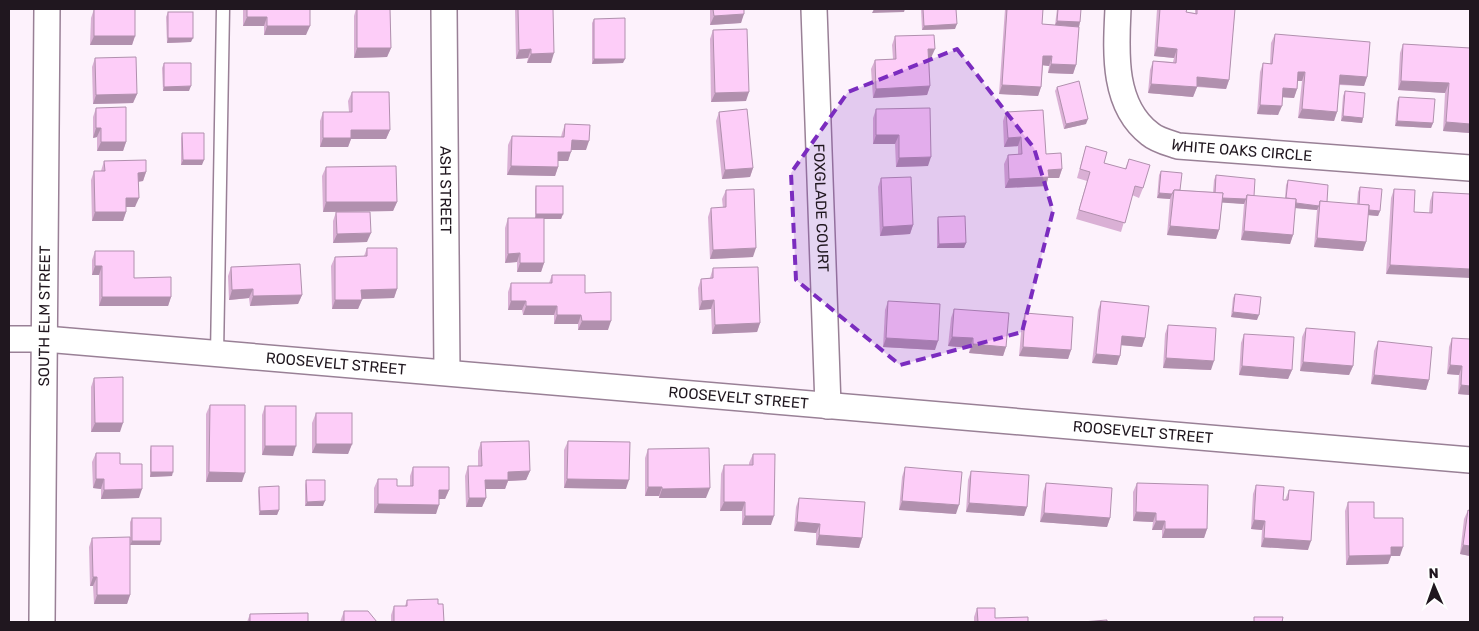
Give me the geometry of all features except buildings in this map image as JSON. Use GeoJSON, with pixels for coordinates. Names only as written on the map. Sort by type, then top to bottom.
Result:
{"type":"FeatureCollection","features":[{"type":"Feature","properties":{"kind":"street","name":"SOUTH ELM STREET"},"geometry":{"type":"LineString","coordinates":[[42,622],[46,9]]}},
{"type":"Feature","properties":{"kind":"street","name":"ASH STREET"},"geometry":{"type":"LineString","coordinates":[[444,9],[447,372]]}},
{"type":"Feature","properties":{"kind":"street","name":"FOXGLADE COURT"},"geometry":{"type":"LineString","coordinates":[[814,9],[828,406]]}},
{"type":"Feature","properties":{"kind":"street","name":"WHITE OAKS CIRCLE"},"geometry":{"type":"LineString","coordinates":[[1118,9],[1116,46],[1119,84],[1130,114],[1150,135],[1178,146],[1470,168]]}},
{"type":"Feature","properties":{"kind":"street","name":"ROOSEVELT STREET"},"geometry":{"type":"LineString","coordinates":[[9,339],[45,339],[447,372],[1470,460]]}},
{"type":"Feature","properties":{"kind":"lane"},"geometry":{"type":"LineString","coordinates":[[218,354],[223,9]]}},
{"type":"Feature","properties":{"kind":"highlighted area"},"geometry":{"type":"Polygon","coordinates":[[[957,49],[1034,148],[1053,211],[1022,332],[900,365],[796,280],[791,173],[848,92],[957,49]]]}}]}
